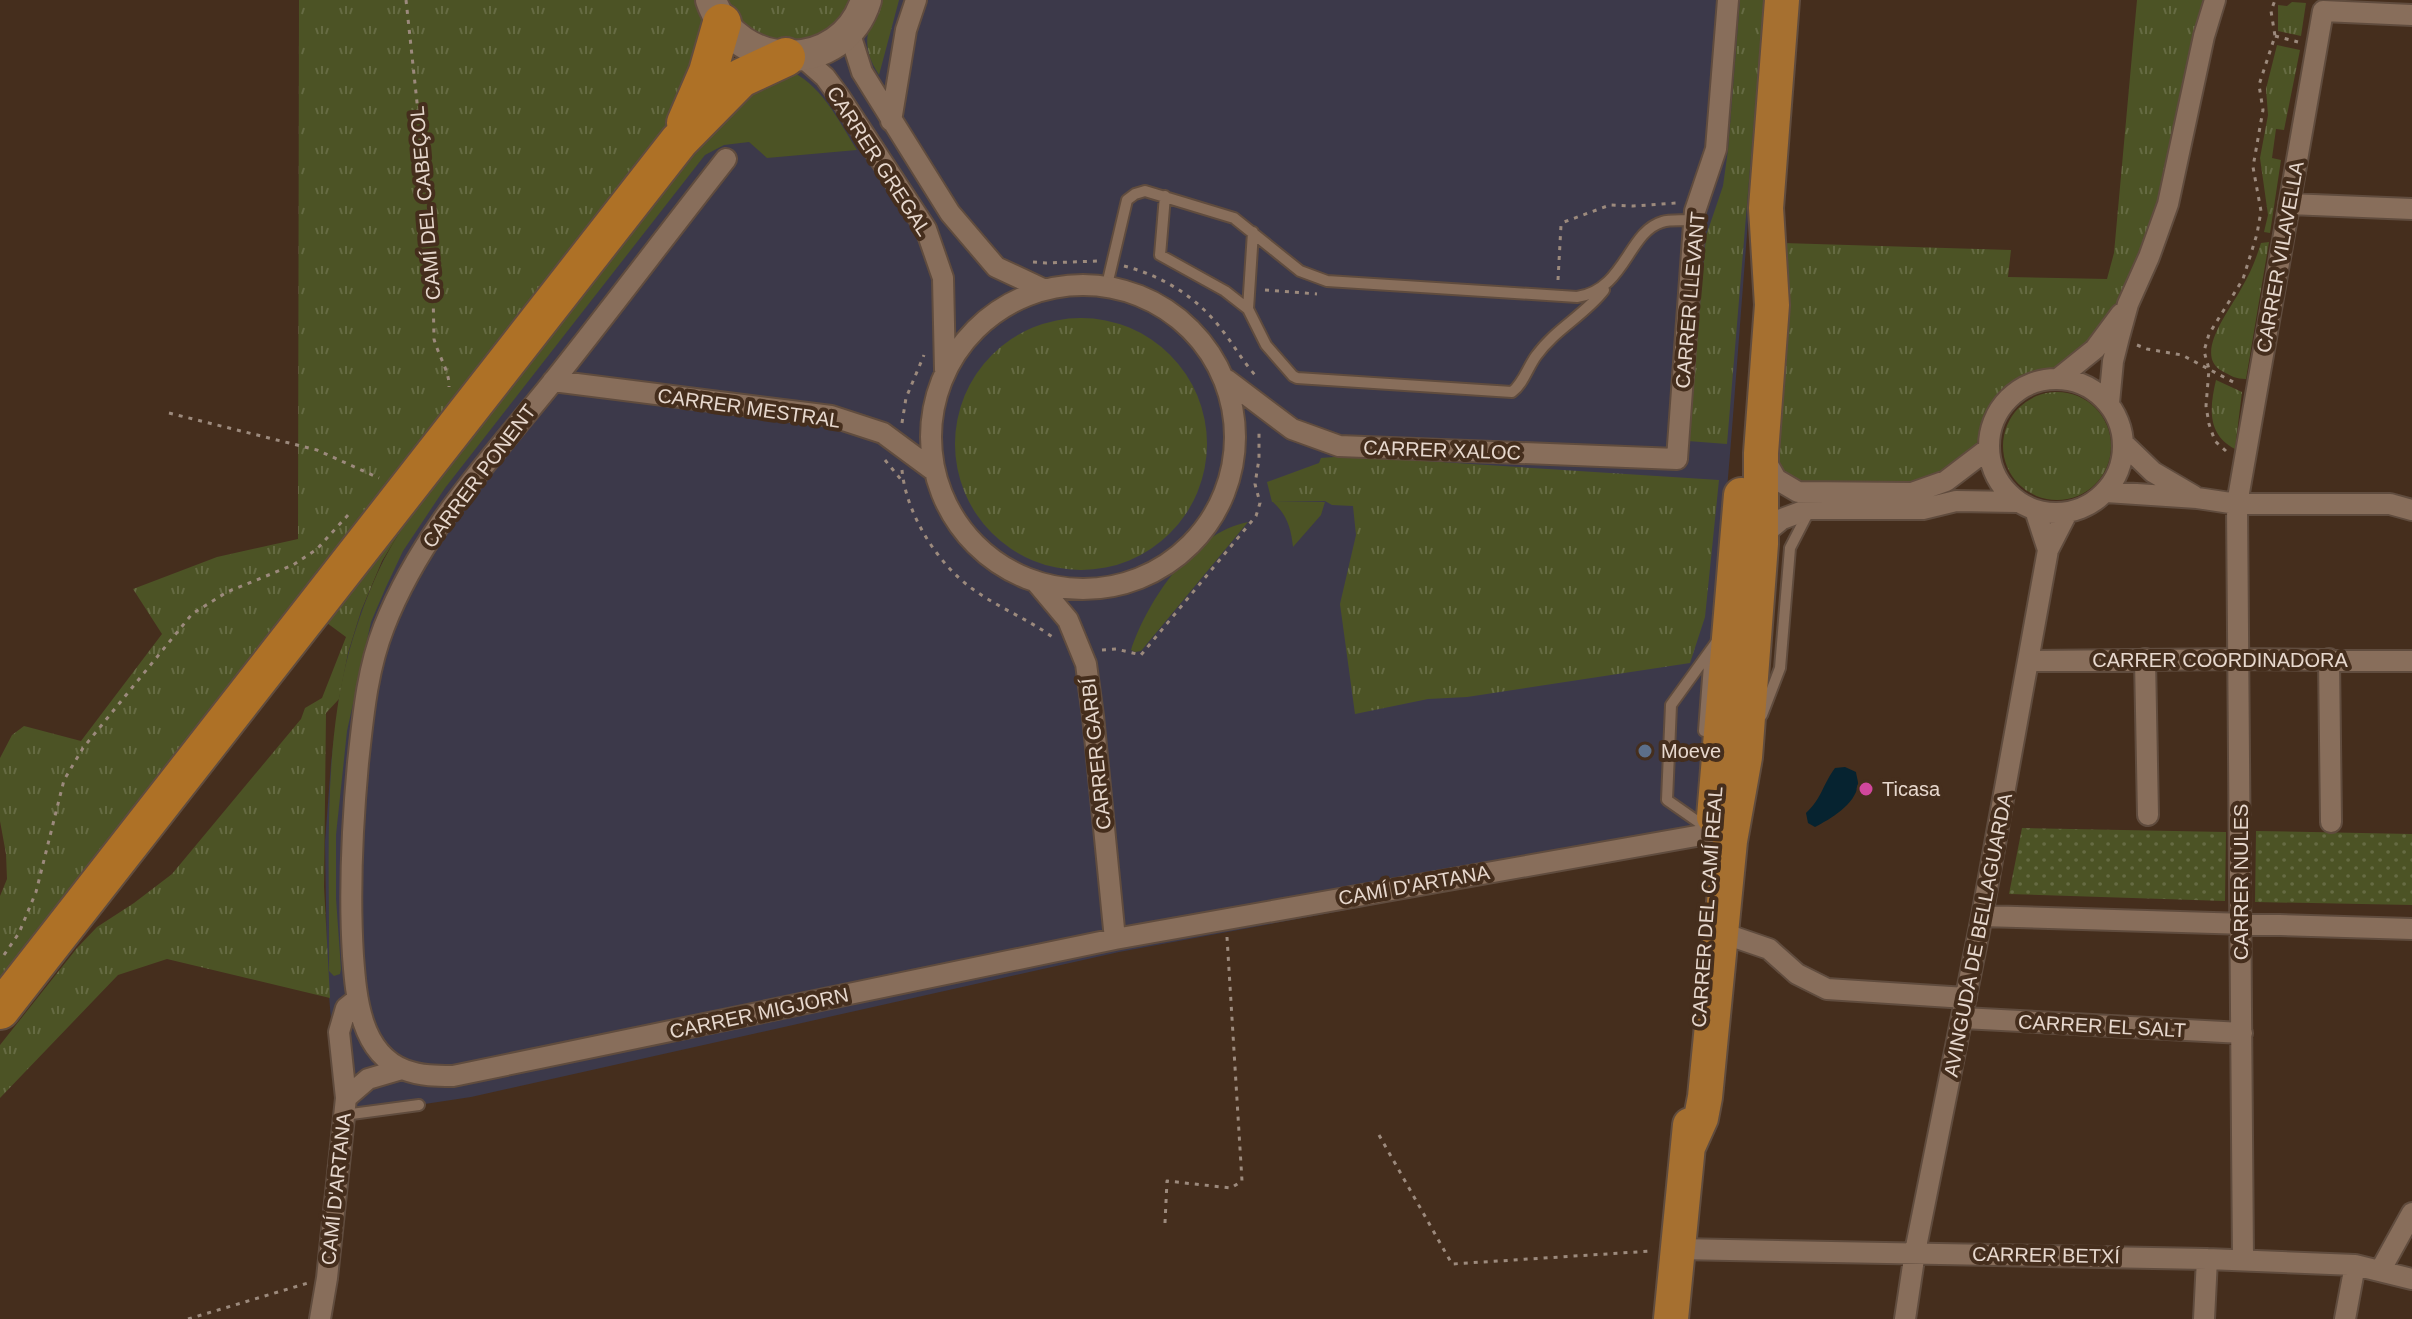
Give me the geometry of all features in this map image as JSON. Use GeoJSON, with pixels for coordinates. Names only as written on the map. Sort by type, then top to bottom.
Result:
{"type":"FeatureCollection","features":[{"type":"Feature","properties":{"kind":"highway"},"geometry":{"type":"LineString","coordinates":[[1688,1147],[1701,1118],[1729,942],[1728,857],[1718,818],[1745,757],[1761,544],[1761,453],[1772,305],[1766,208],[1782,0]]}},
{"type":"Feature","properties":{"kind":"highway"},"geometry":{"type":"LineString","coordinates":[[679,141],[708,72],[716,12]]}},
{"type":"Feature","properties":{"kind":"highway"},"geometry":{"type":"LineString","coordinates":[[0,1010],[679,141],[741,78],[794,56]]}},
{"type":"Feature","properties":{"kind":"highway","name":"CARRER DEL CAMÍ REAL"},"geometry":{"type":"LineString","coordinates":[[1671,1319],[1718,818],[1730,622],[1766,208]]}},
{"type":"Feature","properties":{"kind":"main road"},"geometry":{"type":"LineString","coordinates":[[716,12],[739,41],[761,52],[794,56],[828,47],[849,31],[866,0]]}},
{"type":"Feature","properties":{"kind":"street"},"geometry":{"type":"LineString","coordinates":[[891,121],[906,30],[916,0]]}},
{"type":"Feature","properties":{"kind":"street","name":"CARRER LLEVANT"},"geometry":{"type":"LineString","coordinates":[[1677,459],[1695,211],[1716,149],[1728,0]]}},
{"type":"Feature","properties":{"kind":"street"},"geometry":{"type":"LineString","coordinates":[[2109,403],[2119,337],[2128,304],[2168,204],[2204,36],[2215,0]]}},
{"type":"Feature","properties":{"kind":"street","name":"CARRER VILAVELLA"},"geometry":{"type":"LineString","coordinates":[[2237,504],[2323,11],[2412,15]]}},
{"type":"Feature","properties":{"kind":"street","name":"CARRER GREGAL"},"geometry":{"type":"LineString","coordinates":[[849,31],[862,72],[950,213],[996,267],[1043,289]]}},
{"type":"Feature","properties":{"kind":"street","name":"CARRER GREGAL"},"geometry":{"type":"LineString","coordinates":[[794,56],[825,77],[926,229],[943,278],[945,370]]}},
{"type":"Feature","properties":{"kind":"street","name":"CARRER PONENT"},"geometry":{"type":"LineString","coordinates":[[402,1069],[385,1057],[371,1039],[356,1000],[350,906],[352,824],[366,692],[377,648],[400,591],[439,523],[726,159]]}},
{"type":"Feature","properties":{"kind":"street"},"geometry":{"type":"LineString","coordinates":[[2289,204],[2412,209]]}},
{"type":"Feature","properties":{"kind":"street"},"geometry":{"type":"LineString","coordinates":[[1075,283],[1107,285],[1158,302],[1199,335],[1227,380],[1237,428],[1232,477],[1211,522],[1178,558],[1135,581],[1086,590],[1037,583],[1001,566],[970,540],[947,508],[933,470],[930,419],[945,370],[969,334],[1003,306],[1043,289],[1075,283]]}},
{"type":"Feature","properties":{"kind":"street"},"geometry":{"type":"LineString","coordinates":[[2059,378],[2095,349],[2128,304]]}},
{"type":"Feature","properties":{"kind":"street"},"geometry":{"type":"LineString","coordinates":[[1761,544],[1771,528],[1782,519],[1809,509],[1923,509],[1956,501],[2026,506],[2051,513],[2067,513],[2088,506],[2106,492],[2116,478],[2124,444],[2120,422],[2109,403],[2095,390],[2059,378],[2037,381],[2016,391],[2001,407],[1991,427],[1988,449],[1992,469],[2002,487],[2026,506]]}},
{"type":"Feature","properties":{"kind":"street","name":"CARRER XALOC"},"geometry":{"type":"LineString","coordinates":[[1227,380],[1292,429],[1339,446],[1677,459]]}},
{"type":"Feature","properties":{"kind":"street","name":"CARRER MESTRAL"},"geometry":{"type":"LineString","coordinates":[[553,381],[831,416],[883,433],[933,470]]}},
{"type":"Feature","properties":{"kind":"street"},"geometry":{"type":"LineString","coordinates":[[2124,444],[2153,472],[2197,498]]}},
{"type":"Feature","properties":{"kind":"street"},"geometry":{"type":"LineString","coordinates":[[1761,453],[1776,479],[1798,492],[1912,493],[1946,481],[1988,449]]}},
{"type":"Feature","properties":{"kind":"street"},"geometry":{"type":"LineString","coordinates":[[2106,492],[2237,504],[2390,504],[2412,510]]}},
{"type":"Feature","properties":{"kind":"street","name":"CARRER NULES"},"geometry":{"type":"LineString","coordinates":[[2237,504],[2243,1261]]}},
{"type":"Feature","properties":{"kind":"street","name":"AVINGUDA DE BELLAGUARDA"},"geometry":{"type":"LineString","coordinates":[[2026,506],[2048,550]]}},
{"type":"Feature","properties":{"kind":"street","name":"AVINGUDA DE BELLAGUARDA"},"geometry":{"type":"LineString","coordinates":[[1905,1319],[1915,1252],[1965,1008],[2048,550],[2067,513]]}},
{"type":"Feature","properties":{"kind":"street","name":"CARRER GARBÍ"},"geometry":{"type":"LineString","coordinates":[[1037,583],[1068,620],[1086,664],[1115,939]]}},
{"type":"Feature","properties":{"kind":"street"},"geometry":{"type":"LineString","coordinates":[[2145,659],[2148,815]]}},
{"type":"Feature","properties":{"kind":"street"},"geometry":{"type":"LineString","coordinates":[[2329,659],[2331,822]]}},
{"type":"Feature","properties":{"kind":"street","name":"CARRER COORDINADORA"},"geometry":{"type":"LineString","coordinates":[[2029,661],[2412,661]]}},
{"type":"Feature","properties":{"kind":"street","name":"CAMÍ D'ARTANA"},"geometry":{"type":"LineString","coordinates":[[1115,939],[1718,818]]}},
{"type":"Feature","properties":{"kind":"street"},"geometry":{"type":"LineString","coordinates":[[1982,916],[2412,929]]}},
{"type":"Feature","properties":{"kind":"street","name":"CARRER MIGJORN"},"geometry":{"type":"LineString","coordinates":[[402,1069],[425,1075],[453,1076],[1115,939]]}},
{"type":"Feature","properties":{"kind":"street","name":"CARRER EL SALT"},"geometry":{"type":"LineString","coordinates":[[1729,942],[1769,949],[1797,974],[1827,989],[1965,1008],[2242,1033]]}},
{"type":"Feature","properties":{"kind":"street","name":"CAMÍ D'ARTANA"},"geometry":{"type":"LineString","coordinates":[[327,1278],[345,1107],[339,1032],[346,1008],[356,1000]]}},
{"type":"Feature","properties":{"kind":"street","name":"CAMÍ D'ARTANA"},"geometry":{"type":"LineString","coordinates":[[345,1107],[368,1079],[402,1069]]}},
{"type":"Feature","properties":{"kind":"street"},"geometry":{"type":"LineString","coordinates":[[2380,1271],[2412,1213]]}},
{"type":"Feature","properties":{"kind":"street","name":"CARRER BETXÍ"},"geometry":{"type":"LineString","coordinates":[[1678,1249],[1915,1252],[2355,1265],[2412,1279]]}},
{"type":"Feature","properties":{"kind":"street"},"geometry":{"type":"LineString","coordinates":[[2204,1319],[2207,1259]]}},
{"type":"Feature","properties":{"kind":"street"},"geometry":{"type":"LineString","coordinates":[[2345,1319],[2355,1265]]}},
{"type":"Feature","properties":{"kind":"street"},"geometry":{"type":"LineString","coordinates":[[320,1319],[327,1278]]}},
{"type":"Feature","properties":{"kind":"lane"},"geometry":{"type":"LineString","coordinates":[[1107,285],[1127,200],[1145,191],[1234,218],[1300,271],[1327,281],[1584,296],[1602,288],[1612,278]]}},
{"type":"Feature","properties":{"kind":"lane"},"geometry":{"type":"LineString","coordinates":[[1165,196],[1160,255],[1217,286],[1248,309],[1266,345],[1293,376],[1512,392],[1545,345],[1588,308],[1652,227],[1666,221],[1694,220]]}},
{"type":"Feature","properties":{"kind":"lane"},"geometry":{"type":"LineString","coordinates":[[1248,309],[1253,232]]}},
{"type":"Feature","properties":{"kind":"lane"},"geometry":{"type":"LineString","coordinates":[[1745,757],[1780,668],[1790,548],[1809,509]]}},
{"type":"Feature","properties":{"kind":"lane"},"geometry":{"type":"LineString","coordinates":[[1718,818],[1667,800],[1671,705],[1730,622]]}},
{"type":"Feature","properties":{"kind":"lane"},"geometry":{"type":"LineString","coordinates":[[1703,743],[1711,650]]}},
{"type":"Feature","properties":{"kind":"lane"},"geometry":{"type":"LineString","coordinates":[[345,1107],[419,1105]]}},
{"type":"Feature","properties":{"kind":"path","name":"CAMÍ DEL CABEÇOL"},"geometry":{"type":"LineString","coordinates":[[406,0],[432,242],[434,339],[437,354],[450,379],[449,391]]}},
{"type":"Feature","properties":{"kind":"path"},"geometry":{"type":"LineString","coordinates":[[2246,455],[2228,453],[2215,441],[2206,406],[2209,369],[2204,351],[2209,334],[2243,279],[2257,234],[2261,211],[2253,167],[2263,110],[2259,85],[2275,36],[2271,11],[2275,0]]}},
{"type":"Feature","properties":{"kind":"path"},"geometry":{"type":"LineString","coordinates":[[2275,36],[2317,47]]}},
{"type":"Feature","properties":{"kind":"path"},"geometry":{"type":"LineString","coordinates":[[1557,296],[1561,225],[1564,222],[1610,205],[1681,203]]}},
{"type":"Feature","properties":{"kind":"path"},"geometry":{"type":"LineString","coordinates":[[883,458],[903,482],[924,534],[971,589],[1034,623],[1066,646],[1080,650],[1116,649],[1141,655],[1256,516],[1260,503],[1255,484],[1259,459],[1254,374],[1225,333],[1190,297],[1149,273],[1089,260],[1029,261]]}},
{"type":"Feature","properties":{"kind":"path"},"geometry":{"type":"LineString","coordinates":[[1260,289],[1329,295]]}},
{"type":"Feature","properties":{"kind":"path"},"geometry":{"type":"LineString","coordinates":[[2119,337],[2147,349],[2182,355],[2241,385],[2257,388]]}},
{"type":"Feature","properties":{"kind":"path"},"geometry":{"type":"LineString","coordinates":[[903,482],[901,427],[906,398],[927,345]]}},
{"type":"Feature","properties":{"kind":"path"},"geometry":{"type":"LineString","coordinates":[[169,413],[317,450],[379,478]]}},
{"type":"Feature","properties":{"kind":"path"},"geometry":{"type":"LineString","coordinates":[[0,962],[19,933],[36,892],[64,780],[83,748],[192,614],[227,592],[293,565],[317,549],[353,509]]}},
{"type":"Feature","properties":{"kind":"path"},"geometry":{"type":"LineString","coordinates":[[1165,1223],[1167,1181],[1231,1188],[1242,1181],[1226,918]]}},
{"type":"Feature","properties":{"kind":"path"},"geometry":{"type":"LineString","coordinates":[[1379,1135],[1452,1264],[1678,1249]]}},
{"type":"Feature","properties":{"kind":"path","name":"CAMÍ D'ARTANA"},"geometry":{"type":"LineString","coordinates":[[188,1319],[327,1278]]}},
{"type":"Feature","properties":{"kind":"shaded area"},"geometry":{"type":"Polygon","coordinates":[[[879,0],[1765,0],[1697,845],[1119,952],[471,1097],[339,1117],[327,971],[325,842],[331,763],[348,653],[361,611],[383,561],[452,460],[707,139],[879,0]]]}},
{"type":"Feature","properties":{"kind":"green space"},"geometry":{"type":"Polygon","coordinates":[[[299,0],[697,0],[704,25],[682,109],[0,983],[0,896],[7,879],[0,821],[0,758],[12,735],[24,726],[81,741],[162,634],[133,589],[217,557],[298,539],[299,0]]]}},
{"type":"Feature","properties":{"kind":"green space"},"geometry":{"type":"Polygon","coordinates":[[[722,0],[855,0],[842,23],[803,46],[758,42],[722,0]]]}},
{"type":"Feature","properties":{"kind":"green space"},"geometry":{"type":"Polygon","coordinates":[[[879,0],[899,0],[879,75],[869,55],[867,38],[879,0]]]}},
{"type":"Feature","properties":{"kind":"green space"},"geometry":{"type":"Polygon","coordinates":[[[1740,0],[1764,0],[1727,444],[1688,441],[1706,236],[1723,186],[1740,0]]]}},
{"type":"Feature","properties":{"kind":"green space"},"geometry":{"type":"Polygon","coordinates":[[[2137,0],[2205,0],[2174,151],[2154,218],[2130,282],[2105,327],[2065,365],[2025,376],[2002,392],[1987,415],[1975,448],[1923,486],[1807,485],[1783,477],[1769,437],[1783,243],[2011,250],[2008,277],[2107,279],[2114,253],[2137,0]]]}},
{"type":"Feature","properties":{"kind":"green space"},"geometry":{"type":"Polygon","coordinates":[[[2292,2],[2306,3],[2301,36],[2278,31],[2278,5],[2287,6],[2292,2]]]}},
{"type":"Feature","properties":{"kind":"green space"},"geometry":{"type":"Polygon","coordinates":[[[2277,45],[2300,50],[2284,130],[2276,129],[2272,158],[2281,160],[2270,233],[2264,232],[2268,215],[2260,158],[2268,115],[2266,89],[2277,45]]]}},
{"type":"Feature","properties":{"kind":"green space"},"geometry":{"type":"Polygon","coordinates":[[[786,69],[819,93],[857,150],[767,158],[749,142],[724,145],[705,155],[445,488],[403,551],[371,622],[347,731],[336,835],[341,969],[340,974],[334,976],[329,971],[329,810],[335,729],[349,652],[364,605],[384,559],[445,469],[683,169],[750,92],[786,69]]]}},
{"type":"Feature","properties":{"kind":"green space"},"geometry":{"type":"Polygon","coordinates":[[[2269,242],[2246,379],[2236,378],[2214,364],[2212,344],[2250,272],[2261,243],[2269,242]]]}},
{"type":"Feature","properties":{"kind":"green space"},"geometry":{"type":"Polygon","coordinates":[[[1081,318],[1129,328],[1170,355],[1197,396],[1207,444],[1197,492],[1170,533],[1129,560],[1081,570],[1033,560],[992,533],[965,492],[955,444],[965,396],[992,355],[1033,328],[1081,318]]]}},
{"type":"Feature","properties":{"kind":"green space"},"geometry":{"type":"Polygon","coordinates":[[[2216,380],[2242,392],[2235,449],[2219,436],[2212,419],[2216,380]]]}},
{"type":"Feature","properties":{"kind":"green space"},"geometry":{"type":"Polygon","coordinates":[[[2057,392],[2078,396],[2095,408],[2107,425],[2111,446],[2107,467],[2095,484],[2078,496],[2057,500],[2036,496],[2019,484],[2007,467],[2003,446],[2007,425],[2019,408],[2036,396],[2057,392]]]}},
{"type":"Feature","properties":{"kind":"green space"},"geometry":{"type":"Polygon","coordinates":[[[1348,456],[1719,480],[1705,617],[1690,663],[1467,697],[1428,699],[1355,714],[1340,604],[1356,535],[1353,506],[1332,505],[1325,501],[1272,502],[1267,482],[1319,463],[1321,458],[1348,456]]]}},
{"type":"Feature","properties":{"kind":"green space"},"geometry":{"type":"Polygon","coordinates":[[[423,500],[382,561],[361,611],[348,653],[339,699],[326,713],[324,887],[330,998],[167,959],[118,975],[0,1098],[0,1045],[77,948],[97,927],[172,874],[301,719],[305,708],[322,698],[346,637],[327,623],[423,500]]]}},
{"type":"Feature","properties":{"kind":"green space"},"geometry":{"type":"Polygon","coordinates":[[[1273,502],[1325,502],[1321,515],[1293,547],[1288,522],[1273,502]]]}},
{"type":"Feature","properties":{"kind":"green space"},"geometry":{"type":"Polygon","coordinates":[[[1248,522],[1141,651],[1131,650],[1149,610],[1175,571],[1208,540],[1248,522]]]}},
{"type":"Feature","properties":{"kind":"green space"},"geometry":{"type":"Polygon","coordinates":[[[2022,828],[2226,832],[2225,901],[2009,894],[2022,828]]]}},
{"type":"Feature","properties":{"kind":"green space"},"geometry":{"type":"Polygon","coordinates":[[[2256,831],[2412,834],[2412,905],[2255,902],[2256,831]]]}},
{"type":"Feature","properties":{"kind":"water"},"geometry":{"type":"Polygon","coordinates":[[[1845,767],[1856,772],[1858,784],[1852,799],[1821,824],[1815,827],[1808,823],[1806,813],[1816,802],[1831,774],[1835,768],[1845,767]]]}},
{"type":"Feature","properties":{"kind":"place","name":"Moeve"},"geometry":{"type":"Point","coordinates":[1645,751]}},
{"type":"Feature","properties":{"kind":"place","name":"Ticasa"},"geometry":{"type":"Point","coordinates":[1866,789]}}]}
